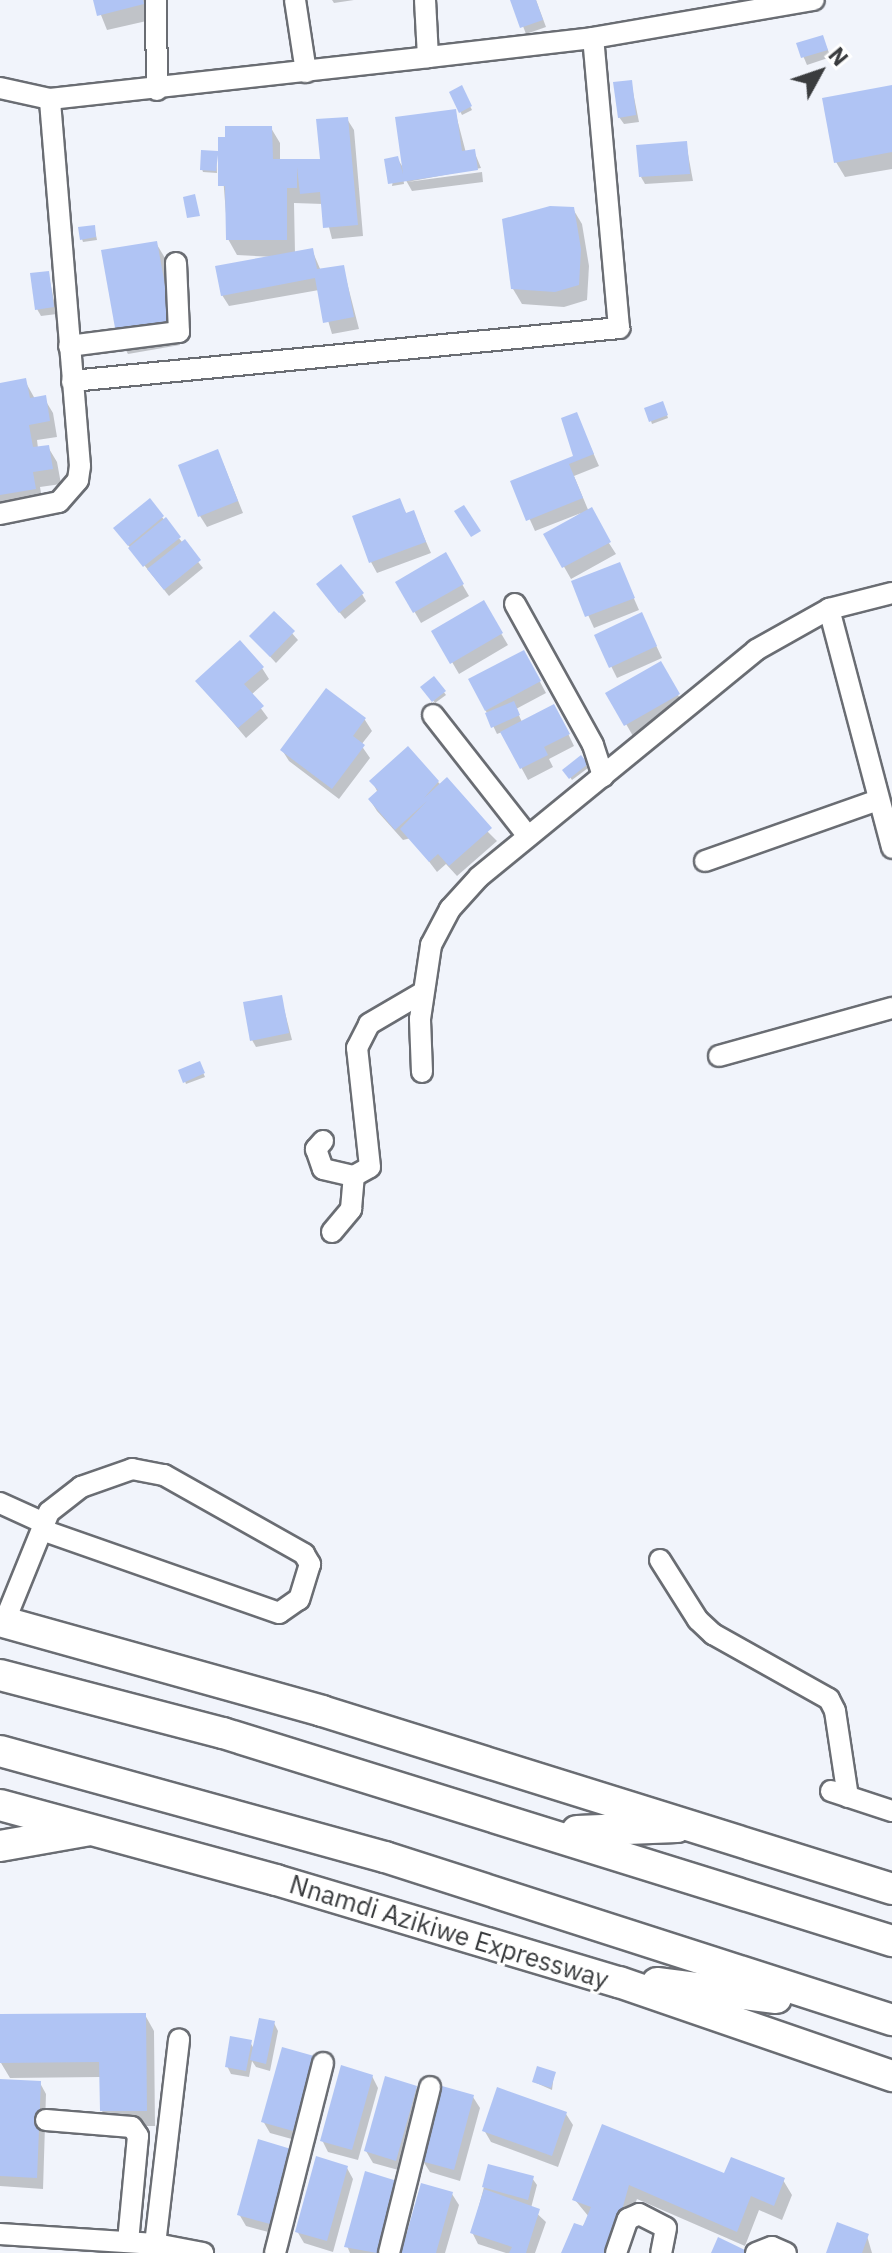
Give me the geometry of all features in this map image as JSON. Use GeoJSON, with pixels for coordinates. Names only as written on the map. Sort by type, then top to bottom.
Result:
{"type":"FeatureCollection","features":[{"type":"Feature","properties":{"kind":"highway"},"geometry":{"type":"LineString","coordinates":[[10,1618],[699,1826],[892,1889]]}},
{"type":"Feature","properties":{"kind":"highway"},"geometry":{"type":"LineString","coordinates":[[0,1675],[223,1733],[556,1832],[892,1941]]}},
{"type":"Feature","properties":{"kind":"highway","name":"Nnamdi Azikiwe Expressway"},"geometry":{"type":"LineString","coordinates":[[0,1751],[385,1857],[892,2020]]}},
{"type":"Feature","properties":{"kind":"highway","name":"Nnamdi Azikiwe Expressway"},"geometry":{"type":"LineString","coordinates":[[0,1805],[619,1982],[892,2076]]}},
{"type":"Feature","properties":{"kind":"highway"},"geometry":{"type":"LineString","coordinates":[[556,1832],[699,1826]]}},
{"type":"Feature","properties":{"kind":"highway"},"geometry":{"type":"LineString","coordinates":[[0,1846],[94,1830]]}},
{"type":"Feature","properties":{"kind":"highway"},"geometry":{"type":"LineString","coordinates":[[619,1982],[667,1983],[815,2003],[836,2000]]}},
{"type":"Feature","properties":{"kind":"street"},"geometry":{"type":"LineString","coordinates":[[156,0],[157,90]]}},
{"type":"Feature","properties":{"kind":"street"},"geometry":{"type":"LineString","coordinates":[[295,0],[306,72]]}},
{"type":"Feature","properties":{"kind":"street"},"geometry":{"type":"LineString","coordinates":[[425,0],[428,57]]}},
{"type":"Feature","properties":{"kind":"street"},"geometry":{"type":"LineString","coordinates":[[0,88],[50,99],[157,90],[593,38],[814,0]]}},
{"type":"Feature","properties":{"kind":"street"},"geometry":{"type":"LineString","coordinates":[[72,381],[619,328],[593,38]]}},
{"type":"Feature","properties":{"kind":"street"},"geometry":{"type":"LineString","coordinates":[[0,514],[59,502],[78,480],[50,99]]}},
{"type":"Feature","properties":{"kind":"street"},"geometry":{"type":"LineString","coordinates":[[69,346],[179,332],[176,263]]}},
{"type":"Feature","properties":{"kind":"street"},"geometry":{"type":"LineString","coordinates":[[422,1072],[422,993],[431,945],[450,909],[528,836],[756,650],[829,609],[892,593]]}},
{"type":"Feature","properties":{"kind":"street"},"geometry":{"type":"LineString","coordinates":[[515,604],[593,745],[603,776]]}},
{"type":"Feature","properties":{"kind":"street"},"geometry":{"type":"LineString","coordinates":[[829,609],[892,848]]}},
{"type":"Feature","properties":{"kind":"street"},"geometry":{"type":"LineString","coordinates":[[433,715],[528,836]]}},
{"type":"Feature","properties":{"kind":"street"},"geometry":{"type":"LineString","coordinates":[[705,861],[878,800]]}},
{"type":"Feature","properties":{"kind":"street"},"geometry":{"type":"LineString","coordinates":[[323,1141],[316,1149],[323,1169],[354,1176],[370,1167],[372,1154],[358,1066],[363,1032],[382,1014],[422,993]]}},
{"type":"Feature","properties":{"kind":"street"},"geometry":{"type":"LineString","coordinates":[[719,1056],[892,1008]]}},
{"type":"Feature","properties":{"kind":"street"},"geometry":{"type":"LineString","coordinates":[[332,1232],[351,1209],[354,1176]]}},
{"type":"Feature","properties":{"kind":"street"},"geometry":{"type":"LineString","coordinates":[[0,1503],[43,1526],[279,1613],[299,1599],[310,1564],[304,1554],[149,1470],[132,1469],[65,1496],[43,1526],[10,1618]]}},
{"type":"Feature","properties":{"kind":"street"},"geometry":{"type":"LineString","coordinates":[[660,1560],[698,1620],[713,1634],[829,1699],[835,1711],[840,1794],[892,1811]]}},
{"type":"Feature","properties":{"kind":"street"},"geometry":{"type":"LineString","coordinates":[[155,2248],[179,2039]]}},
{"type":"Feature","properties":{"kind":"street"},"geometry":{"type":"LineString","coordinates":[[275,2253],[323,2063]]}},
{"type":"Feature","properties":{"kind":"street"},"geometry":{"type":"LineString","coordinates":[[389,2253],[430,2087]]}},
{"type":"Feature","properties":{"kind":"street"},"geometry":{"type":"LineString","coordinates":[[46,2120],[132,2127],[138,2136],[128,2242]]}},
{"type":"Feature","properties":{"kind":"street"},"geometry":{"type":"LineString","coordinates":[[616,2253],[628,2219],[639,2214],[666,2228],[661,2253]]}},
{"type":"Feature","properties":{"kind":"street"},"geometry":{"type":"LineString","coordinates":[[0,2234],[128,2242],[203,2253]]}},
{"type":"Feature","properties":{"kind":"street"},"geometry":{"type":"LineString","coordinates":[[756,2253],[772,2247],[786,2253]]}},
{"type":"Feature","properties":{"kind":"building"},"geometry":{"type":"Polygon","coordinates":[[[93,0],[143,0],[144,4],[97,16],[93,0]]]}},
{"type":"Feature","properties":{"kind":"building"},"geometry":{"type":"Polygon","coordinates":[[[510,0],[536,0],[543,20],[520,28],[510,0]]]}},
{"type":"Feature","properties":{"kind":"building"},"geometry":{"type":"Polygon","coordinates":[[[823,35],[828,50],[801,58],[796,43],[823,35]]]}},
{"type":"Feature","properties":{"kind":"building"},"geometry":{"type":"Polygon","coordinates":[[[632,80],[636,115],[618,118],[613,82],[632,80]]]}},
{"type":"Feature","properties":{"kind":"building"},"geometry":{"type":"Polygon","coordinates":[[[462,85],[472,106],[459,113],[449,92],[462,85]]]}},
{"type":"Feature","properties":{"kind":"building"},"geometry":{"type":"Polygon","coordinates":[[[892,85],[892,152],[834,163],[822,98],[892,85]]]}},
{"type":"Feature","properties":{"kind":"building"},"geometry":{"type":"Polygon","coordinates":[[[456,109],[462,151],[475,149],[478,170],[388,184],[384,159],[398,156],[403,174],[395,117],[456,109]]]}},
{"type":"Feature","properties":{"kind":"building"},"geometry":{"type":"Polygon","coordinates":[[[348,117],[358,225],[323,228],[320,192],[300,194],[297,167],[297,188],[287,188],[287,240],[226,240],[225,186],[218,186],[218,155],[216,171],[200,170],[201,150],[218,151],[218,137],[225,137],[225,126],[272,126],[273,159],[320,159],[316,119],[348,117]]]}},
{"type":"Feature","properties":{"kind":"building"},"geometry":{"type":"Polygon","coordinates":[[[687,141],[690,174],[639,177],[636,145],[687,141]]]}},
{"type":"Feature","properties":{"kind":"building"},"geometry":{"type":"Polygon","coordinates":[[[195,194],[200,216],[187,218],[183,197],[195,194]]]}},
{"type":"Feature","properties":{"kind":"building"},"geometry":{"type":"Polygon","coordinates":[[[550,206],[574,207],[581,249],[579,285],[555,292],[511,289],[502,219],[550,206]]]}},
{"type":"Feature","properties":{"kind":"building"},"geometry":{"type":"Polygon","coordinates":[[[95,225],[96,237],[80,240],[78,227],[95,225]]]}},
{"type":"Feature","properties":{"kind":"building"},"geometry":{"type":"Polygon","coordinates":[[[157,241],[173,330],[117,339],[101,250],[157,241]]]}},
{"type":"Feature","properties":{"kind":"building"},"geometry":{"type":"Polygon","coordinates":[[[313,248],[317,269],[344,265],[354,317],[323,323],[315,278],[221,296],[215,266],[313,248]]]}},
{"type":"Feature","properties":{"kind":"building"},"geometry":{"type":"Polygon","coordinates":[[[49,271],[54,307],[35,310],[30,273],[49,271]]]}},
{"type":"Feature","properties":{"kind":"building"},"geometry":{"type":"Polygon","coordinates":[[[26,378],[30,398],[46,395],[50,421],[29,425],[33,447],[49,445],[53,469],[33,472],[36,489],[0,495],[0,383],[26,378]]]}},
{"type":"Feature","properties":{"kind":"building"},"geometry":{"type":"Polygon","coordinates":[[[663,401],[668,415],[649,422],[644,408],[663,401]]]}},
{"type":"Feature","properties":{"kind":"building"},"geometry":{"type":"Polygon","coordinates":[[[577,412],[594,454],[569,464],[583,498],[526,521],[510,481],[573,456],[561,418],[577,412]]]}},
{"type":"Feature","properties":{"kind":"building"},"geometry":{"type":"Polygon","coordinates":[[[218,449],[238,501],[198,517],[178,465],[218,449]]]}},
{"type":"Feature","properties":{"kind":"building"},"geometry":{"type":"Polygon","coordinates":[[[150,498],[164,516],[128,546],[113,528],[150,498]]]}},
{"type":"Feature","properties":{"kind":"building"},"geometry":{"type":"Polygon","coordinates":[[[400,498],[406,513],[414,510],[426,542],[369,563],[352,516],[400,498]]]}},
{"type":"Feature","properties":{"kind":"building"},"geometry":{"type":"Polygon","coordinates":[[[464,505],[481,531],[471,537],[454,511],[464,505]]]}},
{"type":"Feature","properties":{"kind":"building"},"geometry":{"type":"Polygon","coordinates":[[[592,507],[611,542],[562,568],[543,534],[592,507]]]}},
{"type":"Feature","properties":{"kind":"building"},"geometry":{"type":"Polygon","coordinates":[[[166,517],[181,537],[143,567],[128,548],[166,517]]]}},
{"type":"Feature","properties":{"kind":"building"},"geometry":{"type":"Polygon","coordinates":[[[185,539],[201,560],[164,590],[147,569],[185,539]]]}},
{"type":"Feature","properties":{"kind":"building"},"geometry":{"type":"Polygon","coordinates":[[[446,552],[464,584],[413,613],[395,582],[446,552]]]}},
{"type":"Feature","properties":{"kind":"building"},"geometry":{"type":"Polygon","coordinates":[[[620,562],[635,598],[585,617],[571,581],[620,562]]]}},
{"type":"Feature","properties":{"kind":"building"},"geometry":{"type":"Polygon","coordinates":[[[341,564],[364,593],[339,613],[316,584],[341,564]]]}},
{"type":"Feature","properties":{"kind":"building"},"geometry":{"type":"Polygon","coordinates":[[[484,600],[503,633],[450,664],[431,631],[484,600]]]}},
{"type":"Feature","properties":{"kind":"building"},"geometry":{"type":"Polygon","coordinates":[[[274,611],[295,631],[270,657],[249,636],[274,611]]]}},
{"type":"Feature","properties":{"kind":"building"},"geometry":{"type":"Polygon","coordinates":[[[642,612],[657,646],[609,668],[594,635],[642,612]]]}},
{"type":"Feature","properties":{"kind":"building"},"geometry":{"type":"Polygon","coordinates":[[[240,640],[264,667],[244,684],[264,706],[238,728],[195,681],[240,640]]]}},
{"type":"Feature","properties":{"kind":"building"},"geometry":{"type":"Polygon","coordinates":[[[524,650],[541,681],[485,711],[468,679],[524,650]]]}},
{"type":"Feature","properties":{"kind":"building"},"geometry":{"type":"Polygon","coordinates":[[[661,661],[680,694],[624,726],[605,693],[661,661]]]}},
{"type":"Feature","properties":{"kind":"building"},"geometry":{"type":"Polygon","coordinates":[[[434,676],[446,691],[432,702],[420,687],[434,676]]]}},
{"type":"Feature","properties":{"kind":"building"},"geometry":{"type":"Polygon","coordinates":[[[326,688],[366,718],[353,736],[365,745],[332,789],[280,750],[326,688]]]}},
{"type":"Feature","properties":{"kind":"building"},"geometry":{"type":"Polygon","coordinates":[[[514,701],[520,715],[491,728],[485,713],[514,701]]]}},
{"type":"Feature","properties":{"kind":"building"},"geometry":{"type":"Polygon","coordinates":[[[554,704],[570,734],[544,747],[548,755],[520,769],[500,732],[554,704]]]}},
{"type":"Feature","properties":{"kind":"building"},"geometry":{"type":"Polygon","coordinates":[[[408,746],[439,781],[424,798],[447,777],[492,828],[449,866],[438,854],[429,862],[400,829],[427,801],[395,830],[368,799],[378,790],[369,781],[408,746]]]}},
{"type":"Feature","properties":{"kind":"building"},"geometry":{"type":"Polygon","coordinates":[[[581,755],[588,764],[569,779],[562,770],[581,755]]]}},
{"type":"Feature","properties":{"kind":"building"},"geometry":{"type":"Polygon","coordinates":[[[282,995],[289,1033],[250,1041],[243,1002],[282,995]]]}},
{"type":"Feature","properties":{"kind":"building"},"geometry":{"type":"Polygon","coordinates":[[[200,1061],[205,1073],[183,1083],[178,1070],[200,1061]]]}},
{"type":"Feature","properties":{"kind":"building"},"geometry":{"type":"Polygon","coordinates":[[[146,2013],[147,2111],[100,2111],[99,2062],[0,2063],[0,2014],[146,2013]]]}},
{"type":"Feature","properties":{"kind":"building"},"geometry":{"type":"Polygon","coordinates":[[[259,2018],[275,2021],[266,2064],[250,2060],[259,2018]]]}},
{"type":"Feature","properties":{"kind":"building"},"geometry":{"type":"Polygon","coordinates":[[[230,2036],[252,2040],[246,2071],[225,2067],[230,2036]]]}},
{"type":"Feature","properties":{"kind":"building"},"geometry":{"type":"Polygon","coordinates":[[[282,2047],[314,2056],[293,2131],[261,2122],[282,2047]]]}},
{"type":"Feature","properties":{"kind":"building"},"geometry":{"type":"Polygon","coordinates":[[[341,2065],[373,2075],[352,2150],[320,2141],[341,2065]]]}},
{"type":"Feature","properties":{"kind":"building"},"geometry":{"type":"Polygon","coordinates":[[[537,2066],[556,2072],[551,2088],[532,2082],[537,2066]]]}},
{"type":"Feature","properties":{"kind":"building"},"geometry":{"type":"Polygon","coordinates":[[[385,2076],[417,2086],[396,2161],[364,2151],[385,2076]]]}},
{"type":"Feature","properties":{"kind":"building"},"geometry":{"type":"Polygon","coordinates":[[[0,2079],[41,2081],[37,2178],[0,2176],[0,2079]]]}},
{"type":"Feature","properties":{"kind":"building"},"geometry":{"type":"Polygon","coordinates":[[[442,2086],[474,2095],[454,2170],[421,2161],[442,2086]]]}},
{"type":"Feature","properties":{"kind":"building"},"geometry":{"type":"Polygon","coordinates":[[[497,2087],[567,2112],[552,2156],[482,2131],[497,2087]]]}},
{"type":"Feature","properties":{"kind":"building"},"geometry":{"type":"Polygon","coordinates":[[[602,2124],[724,2173],[731,2157],[785,2178],[774,2206],[751,2196],[737,2232],[629,2185],[610,2253],[561,2253],[574,2223],[583,2226],[591,2207],[572,2200],[602,2124]]]}},
{"type":"Feature","properties":{"kind":"building"},"geometry":{"type":"Polygon","coordinates":[[[258,2139],[291,2149],[270,2224],[237,2215],[258,2139]]]}},
{"type":"Feature","properties":{"kind":"building"},"geometry":{"type":"Polygon","coordinates":[[[316,2156],[348,2166],[327,2241],[295,2232],[316,2156]]]}},
{"type":"Feature","properties":{"kind":"building"},"geometry":{"type":"Polygon","coordinates":[[[488,2164],[534,2176],[528,2200],[482,2187],[488,2164]]]}},
{"type":"Feature","properties":{"kind":"building"},"geometry":{"type":"Polygon","coordinates":[[[365,2171],[397,2181],[377,2253],[344,2247],[365,2171]]]}},
{"type":"Feature","properties":{"kind":"building"},"geometry":{"type":"Polygon","coordinates":[[[421,2183],[453,2192],[436,2253],[401,2253],[421,2183]]]}},
{"type":"Feature","properties":{"kind":"building"},"geometry":{"type":"Polygon","coordinates":[[[484,2189],[540,2209],[526,2253],[509,2253],[512,2247],[470,2233],[484,2189]]]}},
{"type":"Feature","properties":{"kind":"building"},"geometry":{"type":"Polygon","coordinates":[[[837,2222],[869,2234],[862,2253],[826,2253],[837,2222]]]}},
{"type":"Feature","properties":{"kind":"building"},"geometry":{"type":"Polygon","coordinates":[[[718,2237],[747,2251],[746,2253],[711,2253],[718,2237]]]}}]}
